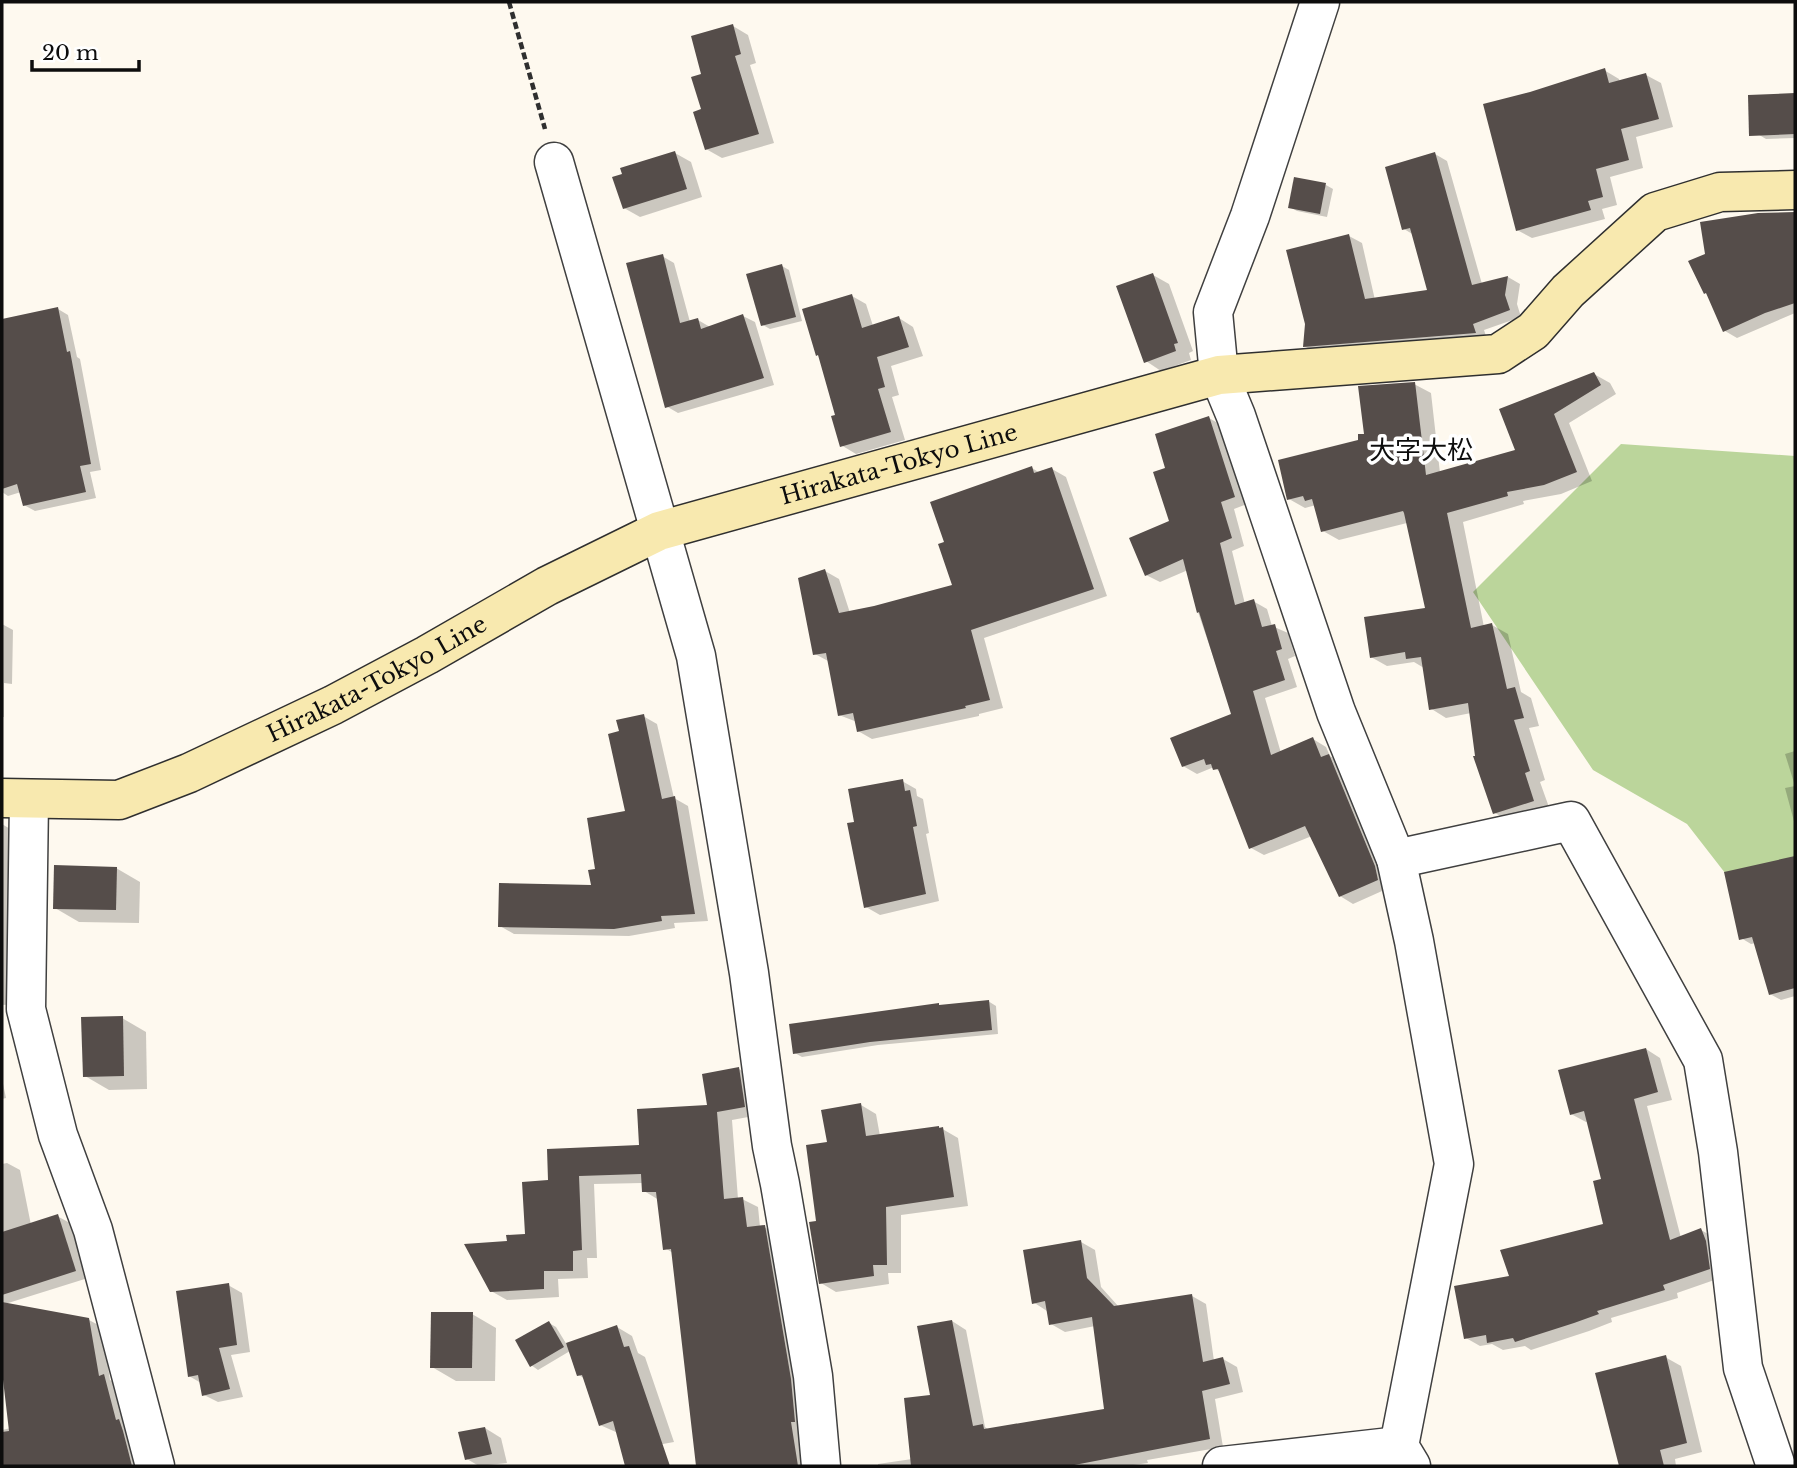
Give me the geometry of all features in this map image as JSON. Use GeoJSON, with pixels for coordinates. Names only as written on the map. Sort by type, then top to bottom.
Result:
{"type":"FeatureCollection","features":[{"type":"Feature","properties":{"kind":"main road","name":"Hirakata-Tokyo Line"},"geometry":{"type":"LineString","coordinates":[[15,799],[119,800],[189,773],[333,705],[547,586],[659,531],[1219,375],[1498,354],[1533,331],[1568,291],[1655,212],[1720,192],[1795,190]]}},
{"type":"Feature","properties":{"kind":"street"},"geometry":{"type":"LineString","coordinates":[[1222,1466],[1405,1456],[1454,1164],[1414,941],[1396,859],[1336,712],[1236,416],[1219,375],[1213,312],[1250,216],[1320,2]]}},
{"type":"Feature","properties":{"kind":"street"},"geometry":{"type":"LineString","coordinates":[[554,162],[696,656],[749,973],[772,1146],[813,1376],[821,1466]]}},
{"type":"Feature","properties":{"kind":"street"},"geometry":{"type":"LineString","coordinates":[[15,799],[26,1009],[58,1135],[93,1230],[155,1466]]}},
{"type":"Feature","properties":{"kind":"street"},"geometry":{"type":"LineString","coordinates":[[1396,859],[1572,821],[1703,1060],[1718,1152],[1744,1368],[1776,1466]]}},
{"type":"Feature","properties":{"kind":"path"},"geometry":{"type":"LineString","coordinates":[[509,2],[554,162]]}},
{"type":"Feature","properties":{"kind":"green space"},"geometry":{"type":"Polygon","coordinates":[[[1621,444],[1795,456],[1795,963],[1687,824],[1593,770],[1473,592],[1621,444]]]}},
{"type":"Feature","properties":{"kind":"building"},"geometry":{"type":"Polygon","coordinates":[[[733,24],[741,54],[735,56],[759,134],[705,150],[693,112],[701,109],[691,77],[701,74],[691,36],[733,24]]]}},
{"type":"Feature","properties":{"kind":"building"},"geometry":{"type":"Polygon","coordinates":[[[1605,68],[1609,83],[1646,73],[1659,119],[1621,129],[1629,160],[1596,169],[1603,197],[1588,201],[1591,210],[1516,231],[1483,104],[1605,68]]]}},
{"type":"Feature","properties":{"kind":"building"},"geometry":{"type":"Polygon","coordinates":[[[1795,93],[1795,134],[1749,136],[1748,95],[1795,93]]]}},
{"type":"Feature","properties":{"kind":"building"},"geometry":{"type":"Polygon","coordinates":[[[675,151],[687,189],[623,209],[612,177],[622,174],[620,168],[675,151]]]}},
{"type":"Feature","properties":{"kind":"building"},"geometry":{"type":"Polygon","coordinates":[[[1435,152],[1472,285],[1508,276],[1505,295],[1510,310],[1473,324],[1476,333],[1303,347],[1305,324],[1286,250],[1349,234],[1365,299],[1427,290],[1410,228],[1402,230],[1385,167],[1435,152]]]}},
{"type":"Feature","properties":{"kind":"building"},"geometry":{"type":"Polygon","coordinates":[[[1294,177],[1326,183],[1320,214],[1288,208],[1294,177]]]}},
{"type":"Feature","properties":{"kind":"building"},"geometry":{"type":"Polygon","coordinates":[[[1795,212],[1795,303],[1723,332],[1688,261],[1705,254],[1700,222],[1758,213],[1795,212]]]}},
{"type":"Feature","properties":{"kind":"building"},"geometry":{"type":"Polygon","coordinates":[[[663,254],[680,323],[698,318],[701,329],[743,314],[764,378],[665,408],[626,263],[663,254]]]}},
{"type":"Feature","properties":{"kind":"building"},"geometry":{"type":"Polygon","coordinates":[[[782,264],[796,317],[761,326],[746,274],[782,264]]]}},
{"type":"Feature","properties":{"kind":"building"},"geometry":{"type":"Polygon","coordinates":[[[1153,273],[1178,343],[1174,344],[1176,351],[1144,363],[1116,286],[1153,273]]]}},
{"type":"Feature","properties":{"kind":"building"},"geometry":{"type":"Polygon","coordinates":[[[852,294],[862,328],[899,316],[909,347],[877,357],[885,387],[878,389],[891,432],[840,447],[831,416],[835,415],[802,309],[852,294]]]}},
{"type":"Feature","properties":{"kind":"building"},"geometry":{"type":"Polygon","coordinates":[[[58,307],[67,352],[70,351],[91,464],[80,466],[86,492],[23,506],[17,484],[2,489],[2,319],[58,307]]]}},
{"type":"Feature","properties":{"kind":"building"},"geometry":{"type":"Polygon","coordinates":[[[1594,372],[1601,385],[1554,414],[1577,472],[1544,485],[1507,492],[1508,496],[1447,513],[1471,628],[1492,623],[1507,689],[1515,687],[1524,718],[1514,720],[1530,771],[1525,773],[1534,801],[1493,814],[1473,756],[1468,703],[1429,710],[1421,657],[1406,659],[1405,652],[1370,658],[1364,617],[1425,608],[1403,511],[1321,532],[1312,499],[1305,501],[1303,496],[1287,500],[1278,460],[1358,440],[1358,434],[1364,434],[1358,386],[1415,382],[1426,475],[1515,450],[1499,409],[1594,372]]]}},
{"type":"Feature","properties":{"kind":"building"},"geometry":{"type":"Polygon","coordinates":[[[1209,416],[1235,497],[1221,502],[1232,538],[1220,543],[1235,605],[1254,599],[1262,627],[1275,624],[1282,649],[1276,651],[1285,680],[1253,691],[1271,755],[1313,737],[1321,757],[1329,754],[1375,866],[1378,880],[1339,897],[1305,826],[1249,849],[1218,769],[1213,770],[1211,764],[1206,765],[1204,759],[1182,767],[1170,738],[1231,714],[1199,612],[1197,613],[1183,559],[1145,576],[1129,538],[1169,521],[1153,472],[1165,468],[1155,434],[1209,416]]]}},
{"type":"Feature","properties":{"kind":"building"},"geometry":{"type":"Polygon","coordinates":[[[1032,466],[1034,473],[1052,467],[1094,589],[971,630],[990,700],[965,706],[966,708],[857,732],[853,713],[838,716],[826,653],[813,655],[798,578],[825,569],[839,613],[952,585],[938,544],[944,542],[930,502],[1032,466]]]}},
{"type":"Feature","properties":{"kind":"building"},"geometry":{"type":"Polygon","coordinates":[[[644,714],[662,799],[675,796],[695,914],[661,916],[662,921],[614,929],[498,927],[499,883],[591,885],[588,870],[595,869],[587,818],[625,811],[608,734],[619,731],[616,720],[644,714]]]}},
{"type":"Feature","properties":{"kind":"building"},"geometry":{"type":"Polygon","coordinates":[[[903,779],[905,791],[910,790],[917,826],[913,827],[926,894],[864,908],[847,823],[854,822],[848,789],[903,779]]]}},
{"type":"Feature","properties":{"kind":"building"},"geometry":{"type":"Polygon","coordinates":[[[1795,856],[1795,988],[1769,995],[1752,937],[1739,940],[1724,872],[1795,856]]]}},
{"type":"Feature","properties":{"kind":"building"},"geometry":{"type":"Polygon","coordinates":[[[54,865],[117,867],[116,910],[53,909],[54,865]]]}},
{"type":"Feature","properties":{"kind":"building"},"geometry":{"type":"Polygon","coordinates":[[[989,1000],[992,1030],[870,1042],[793,1054],[789,1024],[939,1003],[989,1000]]]}},
{"type":"Feature","properties":{"kind":"building"},"geometry":{"type":"Polygon","coordinates":[[[123,1016],[124,1076],[83,1077],[81,1017],[123,1016]]]}},
{"type":"Feature","properties":{"kind":"building"},"geometry":{"type":"Polygon","coordinates":[[[1646,1048],[1658,1092],[1634,1099],[1670,1240],[1701,1228],[1710,1269],[1663,1285],[1665,1290],[1597,1311],[1599,1314],[1515,1342],[1513,1338],[1487,1343],[1486,1335],[1464,1339],[1454,1286],[1509,1276],[1500,1250],[1603,1224],[1593,1181],[1601,1179],[1584,1111],[1570,1115],[1558,1070],[1646,1048]]]}},
{"type":"Feature","properties":{"kind":"building"},"geometry":{"type":"Polygon","coordinates":[[[739,1067],[745,1107],[717,1112],[724,1199],[743,1197],[747,1227],[765,1225],[791,1379],[795,1422],[791,1422],[798,1466],[696,1466],[671,1249],[663,1250],[656,1192],[642,1192],[641,1174],[579,1176],[582,1250],[573,1251],[573,1271],[544,1271],[544,1289],[490,1292],[464,1244],[507,1241],[506,1235],[525,1234],[522,1182],[548,1180],[547,1149],[639,1145],[637,1109],[707,1105],[702,1074],[739,1067]]]}},
{"type":"Feature","properties":{"kind":"building"},"geometry":{"type":"Polygon","coordinates":[[[861,1103],[866,1136],[943,1127],[954,1197],[886,1207],[887,1265],[873,1265],[874,1276],[819,1284],[809,1222],[816,1221],[806,1145],[827,1142],[821,1110],[861,1103]]]}},
{"type":"Feature","properties":{"kind":"building"},"geometry":{"type":"Polygon","coordinates":[[[58,1214],[76,1271],[2,1295],[2,1232],[58,1214]]]}},
{"type":"Feature","properties":{"kind":"building"},"geometry":{"type":"Polygon","coordinates":[[[1081,1240],[1087,1278],[1114,1306],[1192,1294],[1203,1362],[1223,1357],[1230,1384],[1202,1391],[1210,1439],[1069,1466],[911,1466],[904,1398],[930,1395],[917,1326],[952,1320],[973,1426],[983,1424],[984,1429],[1104,1409],[1092,1317],[1049,1325],[1045,1301],[1032,1304],[1023,1250],[1081,1240]]]}},
{"type":"Feature","properties":{"kind":"building"},"geometry":{"type":"Polygon","coordinates":[[[229,1283],[237,1345],[219,1348],[230,1389],[202,1396],[198,1375],[188,1377],[176,1291],[229,1283]]]}},
{"type":"Feature","properties":{"kind":"building"},"geometry":{"type":"Polygon","coordinates":[[[2,1302],[89,1318],[99,1376],[104,1374],[132,1466],[2,1466],[2,1432],[9,1431],[2,1371],[2,1302]]]}},
{"type":"Feature","properties":{"kind":"building"},"geometry":{"type":"Polygon","coordinates":[[[431,1312],[473,1312],[472,1368],[430,1368],[431,1312]]]}},
{"type":"Feature","properties":{"kind":"building"},"geometry":{"type":"Polygon","coordinates":[[[549,1321],[564,1347],[530,1367],[515,1340],[549,1321]]]}},
{"type":"Feature","properties":{"kind":"building"},"geometry":{"type":"Polygon","coordinates":[[[617,1325],[624,1347],[629,1346],[670,1466],[625,1466],[613,1421],[599,1426],[582,1375],[577,1376],[566,1343],[617,1325]]]}},
{"type":"Feature","properties":{"kind":"building"},"geometry":{"type":"Polygon","coordinates":[[[1666,1355],[1687,1443],[1660,1450],[1664,1466],[1619,1466],[1595,1373],[1666,1355]]]}},
{"type":"Feature","properties":{"kind":"building"},"geometry":{"type":"Polygon","coordinates":[[[485,1427],[492,1454],[465,1460],[458,1432],[485,1427]]]}},
{"type":"Feature","properties":{"kind":"district","name":"大字大松"},"geometry":{"type":"Point","coordinates":[1421,450]}}]}
